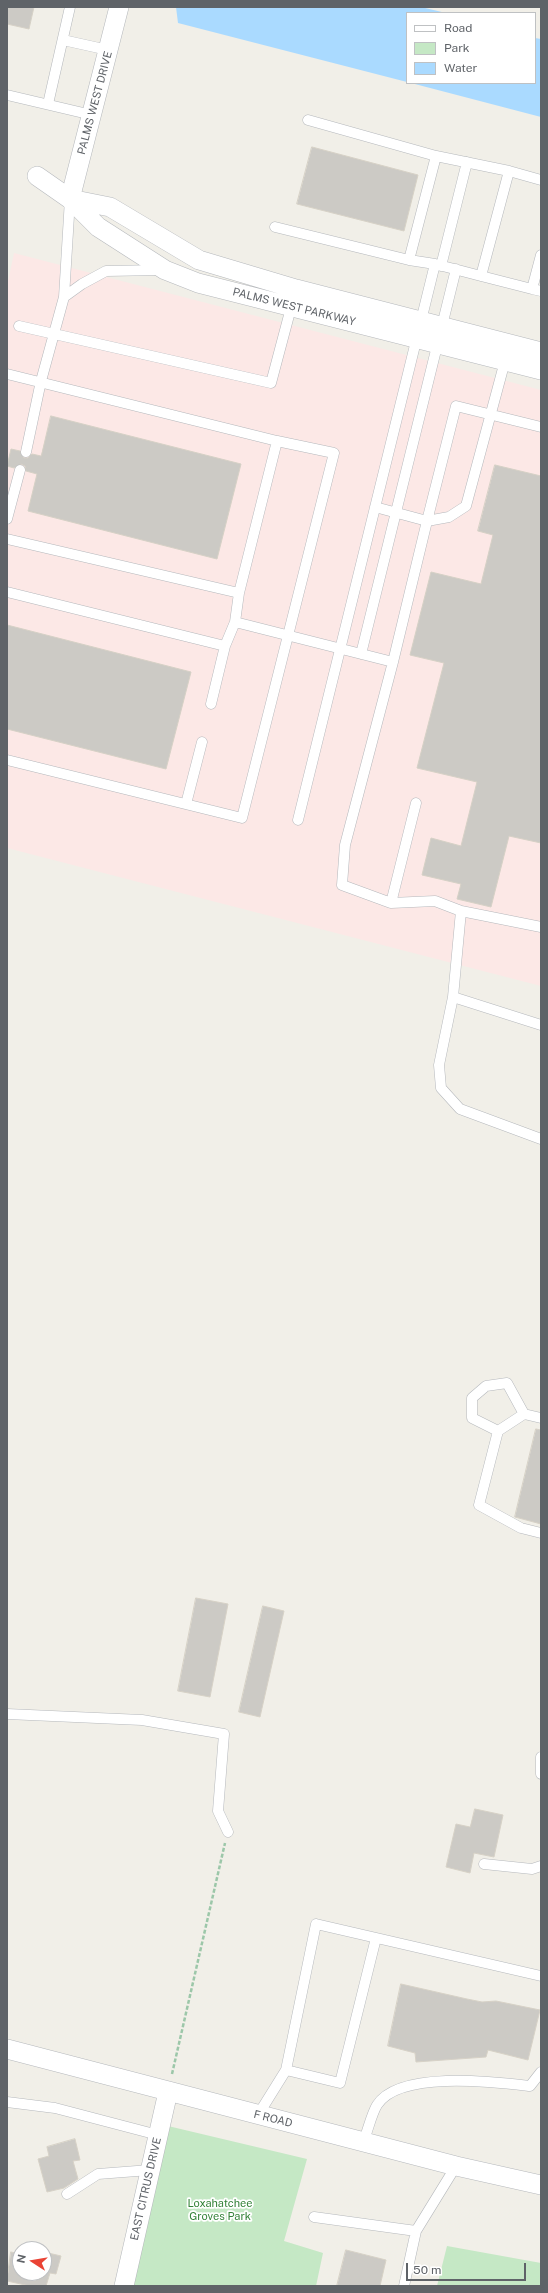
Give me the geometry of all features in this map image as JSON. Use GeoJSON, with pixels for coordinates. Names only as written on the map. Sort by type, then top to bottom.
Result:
{"type":"FeatureCollection","features":[{"type":"Feature","properties":{"kind":"street","name":"PALMS WEST DRIVE"},"geometry":{"type":"LineString","coordinates":[[70,198],[119,7]]}},
{"type":"Feature","properties":{"kind":"street","name":"PALMS WEST PARKWAY"},"geometry":{"type":"LineString","coordinates":[[36,176],[70,198],[98,227],[165,270],[198,283],[421,320],[440,335],[505,361],[541,370]]}},
{"type":"Feature","properties":{"kind":"street","name":"PALMS WEST PARKWAY"},"geometry":{"type":"LineString","coordinates":[[70,198],[110,206],[199,260],[294,298],[416,338],[440,335],[541,352]]}},
{"type":"Feature","properties":{"kind":"street","name":"F ROAD"},"geometry":{"type":"LineString","coordinates":[[7,2049],[456,2166],[541,2185]]}},
{"type":"Feature","properties":{"kind":"street","name":"EAST CITRUS DRIVE"},"geometry":{"type":"LineString","coordinates":[[124,2286],[168,2092]]}},
{"type":"Feature","properties":{"kind":"lane"},"geometry":{"type":"LineString","coordinates":[[48,104],[70,7]]}},
{"type":"Feature","properties":{"kind":"lane"},"geometry":{"type":"LineString","coordinates":[[63,40],[108,50]]}},
{"type":"Feature","properties":{"kind":"lane"},"geometry":{"type":"LineString","coordinates":[[7,94],[92,115]]}},
{"type":"Feature","properties":{"kind":"lane"},"geometry":{"type":"LineString","coordinates":[[308,120],[436,156],[509,171],[541,180]]}},
{"type":"Feature","properties":{"kind":"lane"},"geometry":{"type":"LineString","coordinates":[[409,260],[436,156]]}},
{"type":"Feature","properties":{"kind":"lane"},"geometry":{"type":"LineString","coordinates":[[298,820],[416,338],[467,162]]}},
{"type":"Feature","properties":{"kind":"lane"},"geometry":{"type":"LineString","coordinates":[[481,276],[509,171]]}},
{"type":"Feature","properties":{"kind":"lane"},"geometry":{"type":"LineString","coordinates":[[26,452],[41,381],[64,297],[70,198]]}},
{"type":"Feature","properties":{"kind":"lane"},"geometry":{"type":"LineString","coordinates":[[275,227],[409,260],[456,269],[537,290],[541,255]]}},
{"type":"Feature","properties":{"kind":"lane"},"geometry":{"type":"LineString","coordinates":[[361,654],[456,269]]}},
{"type":"Feature","properties":{"kind":"lane"},"geometry":{"type":"LineString","coordinates":[[64,297],[82,284],[106,271],[165,270]]}},
{"type":"Feature","properties":{"kind":"lane"},"geometry":{"type":"LineString","coordinates":[[19,326],[271,383],[294,298]]}},
{"type":"Feature","properties":{"kind":"lane"},"geometry":{"type":"LineString","coordinates":[[375,507],[427,521],[449,516],[466,506],[505,361]]}},
{"type":"Feature","properties":{"kind":"lane"},"geometry":{"type":"LineString","coordinates":[[7,374],[41,381],[277,441],[334,453],[286,636],[242,818],[7,760]]}},
{"type":"Feature","properties":{"kind":"lane"},"geometry":{"type":"LineString","coordinates":[[541,427],[456,406],[393,662],[345,845],[342,885],[391,903],[435,900],[461,911],[541,927]]}},
{"type":"Feature","properties":{"kind":"lane"},"geometry":{"type":"LineString","coordinates":[[211,704],[225,646],[235,622],[239,593],[277,441]]}},
{"type":"Feature","properties":{"kind":"lane"},"geometry":{"type":"LineString","coordinates":[[7,519],[20,470]]}},
{"type":"Feature","properties":{"kind":"lane"},"geometry":{"type":"LineString","coordinates":[[7,539],[239,593]]}},
{"type":"Feature","properties":{"kind":"lane"},"geometry":{"type":"LineString","coordinates":[[7,592],[225,646]]}},
{"type":"Feature","properties":{"kind":"lane"},"geometry":{"type":"LineString","coordinates":[[235,622],[393,662]]}},
{"type":"Feature","properties":{"kind":"lane"},"geometry":{"type":"LineString","coordinates":[[186,804],[202,742]]}},
{"type":"Feature","properties":{"kind":"lane"},"geometry":{"type":"LineString","coordinates":[[391,903],[416,803]]}},
{"type":"Feature","properties":{"kind":"lane"},"geometry":{"type":"LineString","coordinates":[[461,911],[453,997],[439,1065],[441,1088],[460,1109],[541,1139]]}},
{"type":"Feature","properties":{"kind":"lane"},"geometry":{"type":"LineString","coordinates":[[453,997],[541,1025]]}},
{"type":"Feature","properties":{"kind":"lane"},"geometry":{"type":"LineString","coordinates":[[498,1431],[472,1418],[472,1398],[486,1386],[507,1383],[524,1414]]}},
{"type":"Feature","properties":{"kind":"lane"},"geometry":{"type":"LineString","coordinates":[[541,1418],[524,1414],[498,1431],[479,1505],[521,1528],[541,1533]]}},
{"type":"Feature","properties":{"kind":"lane"},"geometry":{"type":"LineString","coordinates":[[7,1714],[142,1720],[224,1734],[218,1811],[228,1832]]}},
{"type":"Feature","properties":{"kind":"lane"},"geometry":{"type":"LineString","coordinates":[[541,1757],[541,1774]]}},
{"type":"Feature","properties":{"kind":"lane"},"geometry":{"type":"LineString","coordinates":[[484,1864],[532,1869],[541,1866]]}},
{"type":"Feature","properties":{"kind":"lane"},"geometry":{"type":"LineString","coordinates":[[258,2115],[286,2070],[316,1924],[541,1976]]}},
{"type":"Feature","properties":{"kind":"lane"},"geometry":{"type":"LineString","coordinates":[[286,2070],[340,2083],[376,1938]]}},
{"type":"Feature","properties":{"kind":"lane"},"geometry":{"type":"LineString","coordinates":[[363,2142],[377,2105],[390,2092],[429,2081],[491,2082],[530,2086],[541,2072]]}},
{"type":"Feature","properties":{"kind":"lane"},"geometry":{"type":"LineString","coordinates":[[7,2102],[55,2108],[158,2135]]}},
{"type":"Feature","properties":{"kind":"lane"},"geometry":{"type":"LineString","coordinates":[[404,2286],[416,2231],[456,2166]]}},
{"type":"Feature","properties":{"kind":"lane"},"geometry":{"type":"LineString","coordinates":[[67,2194],[98,2174],[150,2170]]}},
{"type":"Feature","properties":{"kind":"lane"},"geometry":{"type":"LineString","coordinates":[[314,2217],[416,2231]]}},
{"type":"Feature","properties":{"kind":"path"},"geometry":{"type":"LineString","coordinates":[[168,2092],[228,1832]]}},
{"type":"Feature","properties":{"kind":"shaded area"},"geometry":{"type":"Polygon","coordinates":[[[14,253],[541,390],[541,986],[7,848],[7,286],[14,253]]]}},
{"type":"Feature","properties":{"kind":"green space","name":"Loxahatchee Groves Park"},"geometry":{"type":"Polygon","coordinates":[[[168,2126],[307,2159],[284,2241],[323,2253],[316,2286],[131,2286],[168,2126]]]}},
{"type":"Feature","properties":{"kind":"green space"},"geometry":{"type":"Polygon","coordinates":[[[447,2246],[541,2263],[541,2286],[437,2286],[447,2246]]]}},
{"type":"Feature","properties":{"kind":"water"},"geometry":{"type":"Polygon","coordinates":[[[176,7],[421,7],[442,12],[406,12],[406,82],[178,23],[176,7]]]}},
{"type":"Feature","properties":{"kind":"water"},"geometry":{"type":"Polygon","coordinates":[[[536,38],[541,39],[541,117],[415,84],[536,84],[536,38]]]}},
{"type":"Feature","properties":{"kind":"building"},"geometry":{"type":"Polygon","coordinates":[[[7,7],[34,7],[29,29],[7,24],[7,7]]]}},
{"type":"Feature","properties":{"kind":"building"},"geometry":{"type":"Polygon","coordinates":[[[312,147],[418,175],[404,231],[297,204],[312,147]]]}},
{"type":"Feature","properties":{"kind":"building"},"geometry":{"type":"Polygon","coordinates":[[[51,416],[241,464],[217,559],[28,511],[37,474],[26,471],[25,466],[21,464],[14,468],[7,466],[11,449],[20,451],[24,458],[28,458],[32,454],[41,456],[51,416]]]}},
{"type":"Feature","properties":{"kind":"building"},"geometry":{"type":"Polygon","coordinates":[[[495,465],[541,476],[541,843],[509,836],[491,907],[457,899],[461,884],[422,875],[431,838],[461,846],[477,782],[417,768],[444,663],[410,655],[431,572],[481,584],[493,535],[478,531],[495,465]]]}},
{"type":"Feature","properties":{"kind":"building"},"geometry":{"type":"Polygon","coordinates":[[[7,625],[191,672],[166,769],[7,729],[7,625]]]}},
{"type":"Feature","properties":{"kind":"building"},"geometry":{"type":"Polygon","coordinates":[[[536,1429],[541,1430],[541,1524],[515,1517],[536,1429]]]}},
{"type":"Feature","properties":{"kind":"building"},"geometry":{"type":"Polygon","coordinates":[[[196,1598],[228,1604],[210,1697],[178,1691],[196,1598]]]}},
{"type":"Feature","properties":{"kind":"building"},"geometry":{"type":"Polygon","coordinates":[[[263,1606],[284,1611],[260,1717],[239,1712],[263,1606]]]}},
{"type":"Feature","properties":{"kind":"building"},"geometry":{"type":"Polygon","coordinates":[[[475,1809],[503,1815],[494,1857],[474,1853],[470,1873],[446,1867],[456,1824],[470,1827],[475,1809]]]}},
{"type":"Feature","properties":{"kind":"building"},"geometry":{"type":"Polygon","coordinates":[[[401,1984],[482,2002],[496,2001],[540,2010],[528,2060],[488,2050],[486,2057],[416,2062],[415,2053],[388,2046],[401,1984]]]}},
{"type":"Feature","properties":{"kind":"building"},"geometry":{"type":"Polygon","coordinates":[[[75,2139],[80,2160],[73,2161],[78,2179],[64,2188],[47,2192],[38,2159],[49,2156],[47,2147],[75,2139]]]}},
{"type":"Feature","properties":{"kind":"building"},"geometry":{"type":"Polygon","coordinates":[[[346,2250],[386,2260],[380,2286],[337,2286],[346,2250]]]}},
{"type":"Feature","properties":{"kind":"building"},"geometry":{"type":"Polygon","coordinates":[[[11,2252],[12,2281],[48,2281],[46,2286],[30,2286],[7,2281],[11,2252]]]}},
{"type":"Feature","properties":{"kind":"building"},"geometry":{"type":"Polygon","coordinates":[[[52,2254],[61,2256],[56,2274],[52,2273],[52,2254]]]}}]}
